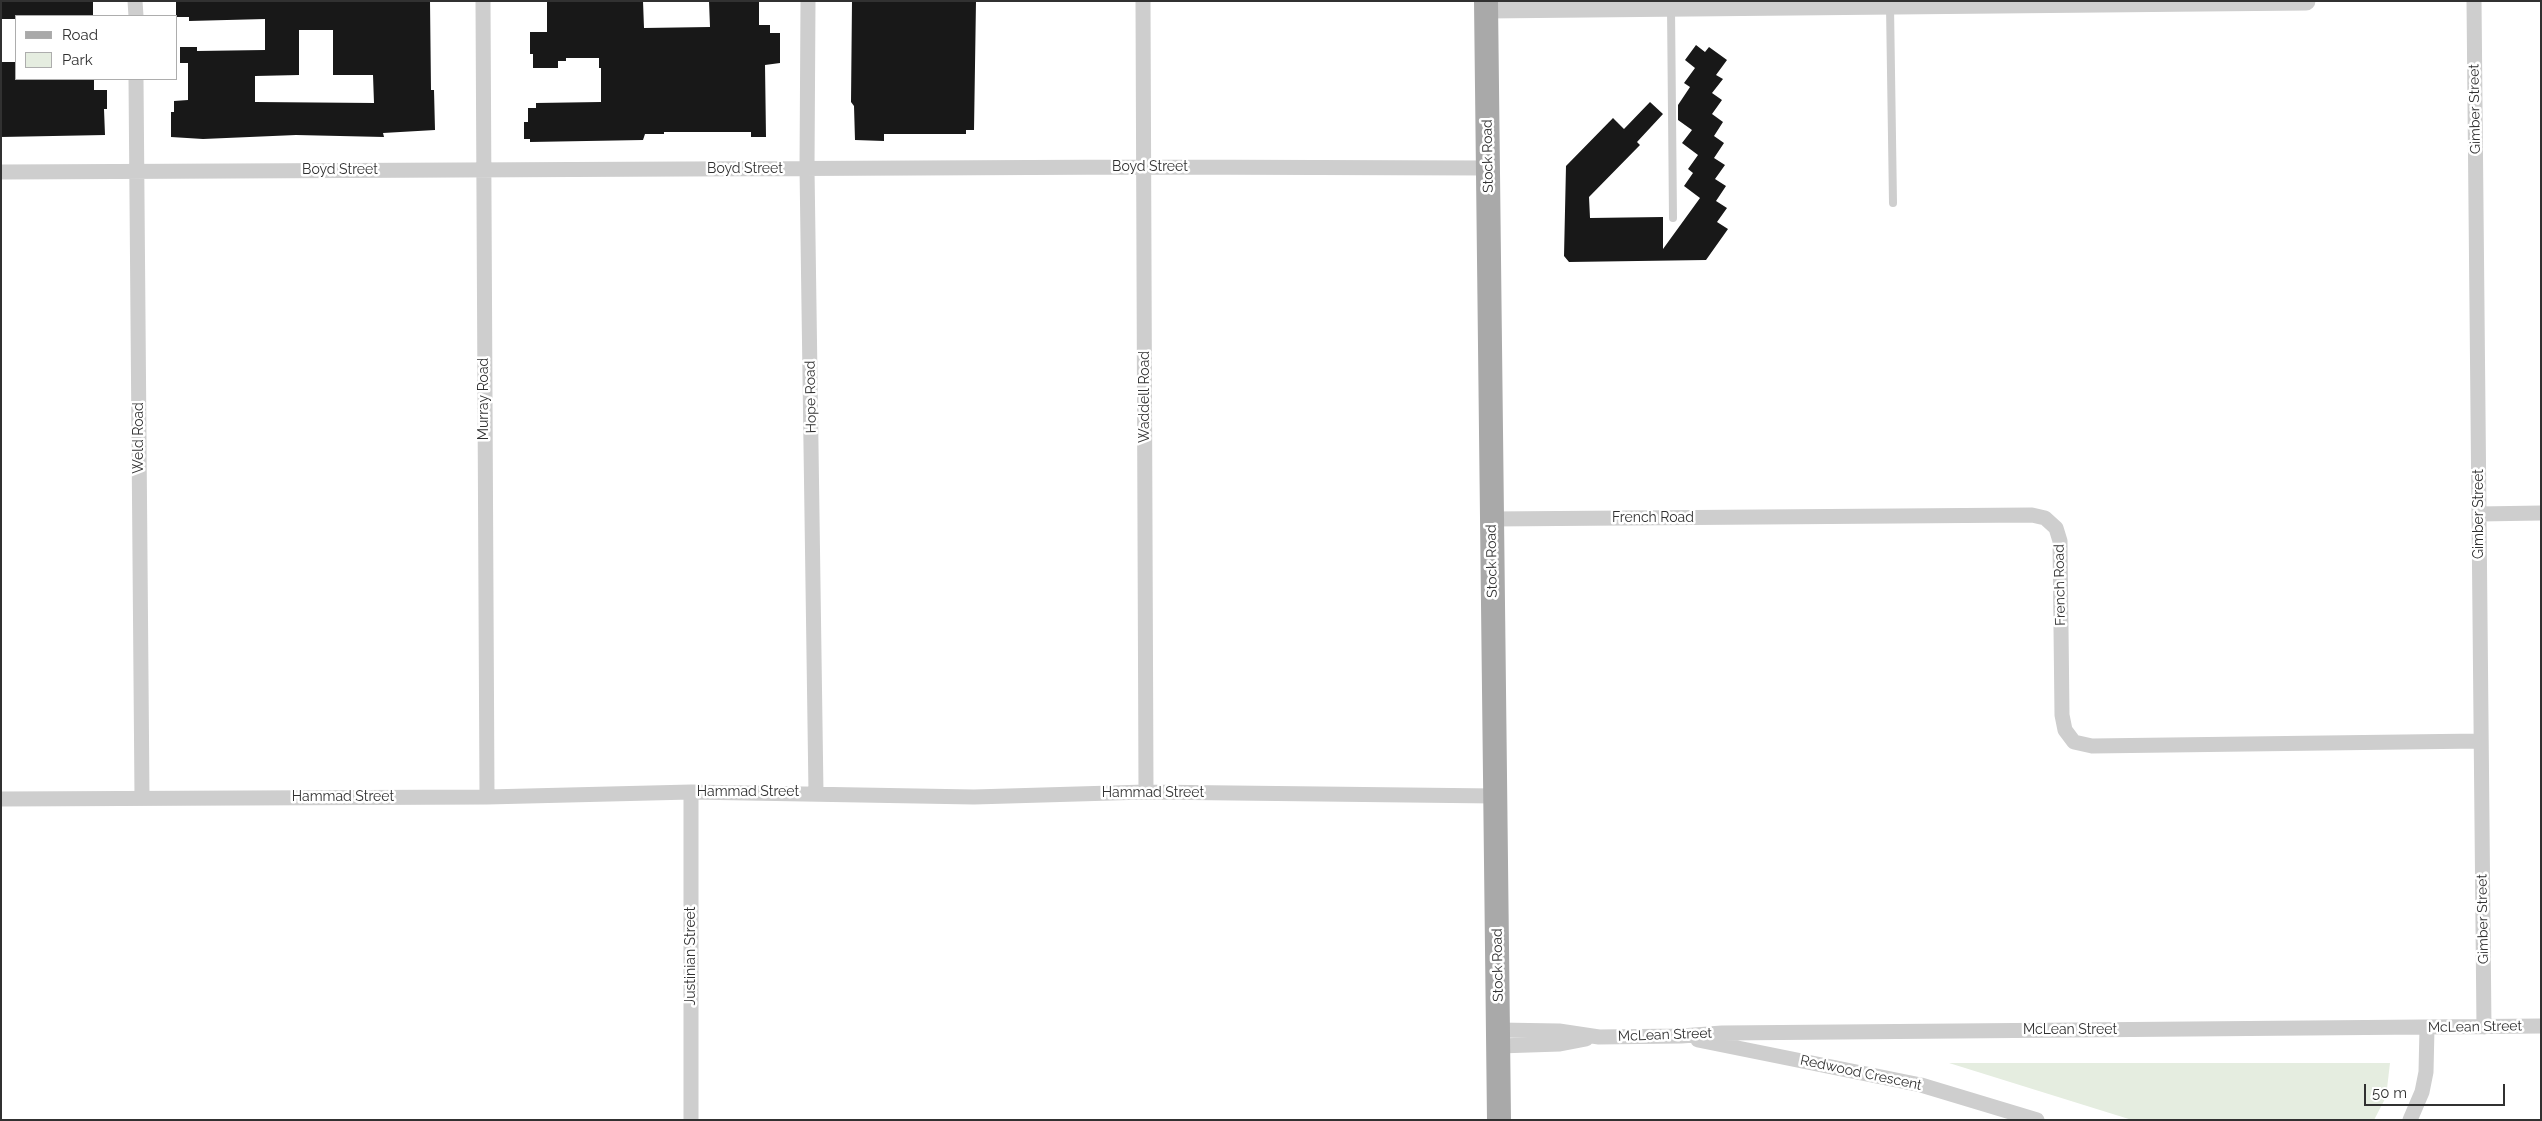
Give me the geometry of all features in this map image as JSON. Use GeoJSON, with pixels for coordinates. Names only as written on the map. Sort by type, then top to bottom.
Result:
{"type":"FeatureCollection","features":[{"type":"Feature","properties":{"kind":"main road","name":"Stock Road"},"geometry":{"type":"LineString","coordinates":[[1486,5],[1499,1120]]}},
{"type":"Feature","properties":{"kind":"street"},"geometry":{"type":"LineString","coordinates":[[136,1],[136,15]]}},
{"type":"Feature","properties":{"kind":"street","name":"Murray Road"},"geometry":{"type":"LineString","coordinates":[[483,1],[487,797]]}},
{"type":"Feature","properties":{"kind":"street","name":"Hope Road"},"geometry":{"type":"LineString","coordinates":[[808,1],[807,168],[816,793]]}},
{"type":"Feature","properties":{"kind":"street","name":"Waddell Road"},"geometry":{"type":"LineString","coordinates":[[1142,1],[1146,792]]}},
{"type":"Feature","properties":{"kind":"street"},"geometry":{"type":"LineString","coordinates":[[1486,5],[1671,8],[2306,1]]}},
{"type":"Feature","properties":{"kind":"street","name":"Gimber Street"},"geometry":{"type":"LineString","coordinates":[[2474,1],[2484,1027]]}},
{"type":"Feature","properties":{"kind":"street","name":"Weld Road"},"geometry":{"type":"LineString","coordinates":[[136,80],[142,797]]}},
{"type":"Feature","properties":{"kind":"street","name":"Boyd Street"},"geometry":{"type":"LineString","coordinates":[[1,172],[1144,167],[1488,168]]}},
{"type":"Feature","properties":{"kind":"street"},"geometry":{"type":"LineString","coordinates":[[2479,514],[2541,513]]}},
{"type":"Feature","properties":{"kind":"street","name":"French Road"},"geometry":{"type":"LineString","coordinates":[[1492,519],[2032,515],[2045,518],[2056,528],[2060,541],[2062,714],[2064,730],[2074,742],[2092,746],[2480,741]]}},
{"type":"Feature","properties":{"kind":"street","name":"Hammad Street"},"geometry":{"type":"LineString","coordinates":[[1,799],[487,797],[691,792],[974,797],[1146,792],[1495,796]]}},
{"type":"Feature","properties":{"kind":"street","name":"Justinian Street"},"geometry":{"type":"LineString","coordinates":[[691,792],[691,1120]]}},
{"type":"Feature","properties":{"kind":"street","name":"McLean Street"},"geometry":{"type":"LineString","coordinates":[[1499,1038],[1559,1031],[1599,1037],[1681,1036],[1722,1033],[2541,1026]]}},
{"type":"Feature","properties":{"kind":"street"},"geometry":{"type":"LineString","coordinates":[[2410,1120],[2422,1092],[2426,1072],[2427,1028]]}},
{"type":"Feature","properties":{"kind":"street","name":"Redwood Crescent"},"geometry":{"type":"LineString","coordinates":[[1681,1036],[1921,1084],[2037,1120]]}},
{"type":"Feature","properties":{"kind":"lane"},"geometry":{"type":"LineString","coordinates":[[1890,6],[1893,203]]}},
{"type":"Feature","properties":{"kind":"lane"},"geometry":{"type":"LineString","coordinates":[[1671,8],[1673,218]]}},
{"type":"Feature","properties":{"kind":"green space"},"geometry":{"type":"Polygon","coordinates":[[[1949,1063],[2390,1063],[2386,1097],[2374,1120],[2132,1120],[1949,1063]]]}},
{"type":"Feature","properties":{"kind":"building"},"geometry":{"type":"Polygon","coordinates":[[[1,1],[93,1],[93,15],[15,15],[15,19],[1,19],[1,1]]]}},
{"type":"Feature","properties":{"kind":"building"},"geometry":{"type":"Polygon","coordinates":[[[176,1],[430,1],[431,90],[434,90],[435,130],[383,133],[384,137],[296,135],[203,139],[171,137],[171,112],[174,112],[174,101],[188,100],[188,63],[180,63],[180,47],[197,47],[197,51],[265,50],[265,19],[189,21],[189,17],[178,17],[176,15],[176,1]],[[299,30],[299,75],[255,76],[255,102],[374,103],[373,75],[333,75],[333,30],[299,30]]]}},
{"type":"Feature","properties":{"kind":"building"},"geometry":{"type":"Polygon","coordinates":[[[547,1],[643,1],[644,28],[710,27],[709,1],[759,1],[759,25],[770,25],[770,33],[780,33],[780,63],[765,65],[766,137],[751,137],[751,132],[664,132],[664,134],[645,134],[643,140],[530,142],[530,139],[524,139],[524,122],[528,122],[528,108],[536,108],[536,103],[601,102],[601,68],[599,68],[599,58],[566,58],[566,61],[558,61],[558,68],[533,68],[533,54],[530,54],[530,32],[547,32],[547,1]]]}},
{"type":"Feature","properties":{"kind":"building"},"geometry":{"type":"Polygon","coordinates":[[[852,1],[976,1],[974,130],[966,130],[966,134],[884,134],[884,141],[855,140],[854,106],[851,102],[852,1]]]}},
{"type":"Feature","properties":{"kind":"building"},"geometry":{"type":"Polygon","coordinates":[[[1696,45],[1705,52],[1709,47],[1727,60],[1716,75],[1723,79],[1712,93],[1722,100],[1712,114],[1723,122],[1714,136],[1724,143],[1714,158],[1725,165],[1715,179],[1726,186],[1716,201],[1727,208],[1717,222],[1728,229],[1706,260],[1569,262],[1564,256],[1566,166],[1613,118],[1624,129],[1650,102],[1663,114],[1637,142],[1640,145],[1589,197],[1590,218],[1663,217],[1663,249],[1700,198],[1684,186],[1693,173],[1688,169],[1698,155],[1682,143],[1692,130],[1678,120],[1678,105],[1690,87],[1684,83],[1695,68],[1685,60],[1696,45]]]}},
{"type":"Feature","properties":{"kind":"building"},"geometry":{"type":"Polygon","coordinates":[[[1,62],[15,62],[15,80],[94,80],[94,90],[107,90],[107,109],[104,109],[105,135],[1,137],[1,62]]]}}]}
